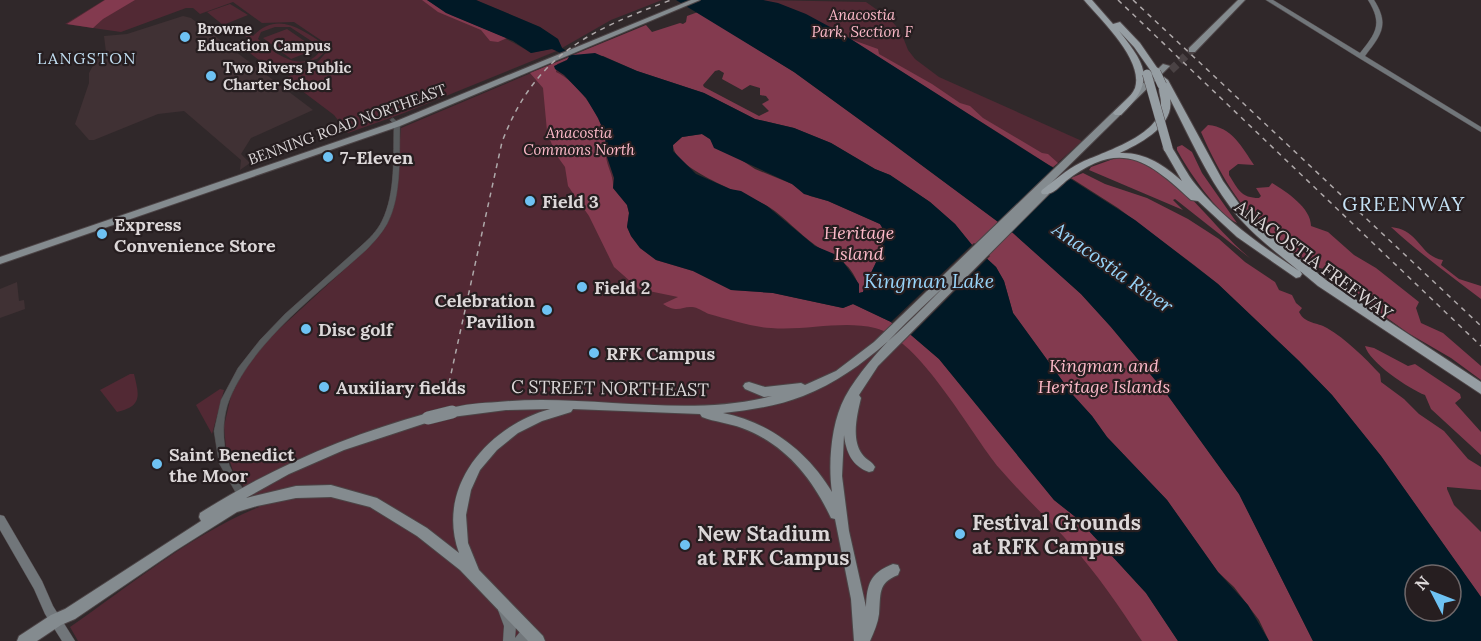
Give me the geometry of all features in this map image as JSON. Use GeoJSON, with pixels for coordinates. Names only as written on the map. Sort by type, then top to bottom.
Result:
{"type":"FeatureCollection","features":[{"type":"Feature","properties":{"kind":"highway","name":"ANACOSTIA FREEWAY"},"geometry":{"type":"LineString","coordinates":[[1089,0],[1132,46],[1160,70],[1163,82],[1218,182],[1236,207],[1274,246],[1319,285],[1481,398]]}},
{"type":"Feature","properties":{"kind":"highway"},"geometry":{"type":"LineString","coordinates":[[1089,0],[1130,52],[1140,75],[1139,88],[1118,113]]}},
{"type":"Feature","properties":{"kind":"highway"},"geometry":{"type":"LineString","coordinates":[[1094,0],[1160,70]]}},
{"type":"Feature","properties":{"kind":"highway","name":"ANACOSTIA FREEWAY"},"geometry":{"type":"LineString","coordinates":[[1160,70],[1168,148],[1195,189],[1236,230],[1481,389]]}},
{"type":"Feature","properties":{"kind":"highway"},"geometry":{"type":"LineString","coordinates":[[1046,192],[1074,171],[1139,139],[1159,121],[1166,110],[1167,101],[1163,82]]}},
{"type":"Feature","properties":{"kind":"highway"},"geometry":{"type":"LineString","coordinates":[[1100,158],[1128,155],[1156,164],[1199,202],[1236,230]]}},
{"type":"Feature","properties":{"kind":"main road","name":"BENNING ROAD NORTHEAST"},"geometry":{"type":"LineString","coordinates":[[667,10],[686,0]]}},
{"type":"Feature","properties":{"kind":"main road","name":"BENNING ROAD NORTHEAST"},"geometry":{"type":"LineString","coordinates":[[0,261],[395,122],[667,10],[697,0]]}},
{"type":"Feature","properties":{"kind":"main road"},"geometry":{"type":"LineString","coordinates":[[1235,0],[1190,48],[1242,0]]}},
{"type":"Feature","properties":{"kind":"main road"},"geometry":{"type":"LineString","coordinates":[[1267,0],[1481,131]]}},
{"type":"Feature","properties":{"kind":"main road"},"geometry":{"type":"LineString","coordinates":[[1361,57],[1381,26],[1379,13],[1371,0]]}},
{"type":"Feature","properties":{"kind":"main road"},"geometry":{"type":"LineString","coordinates":[[1305,24],[1481,131]]}},
{"type":"Feature","properties":{"kind":"main road"},"geometry":{"type":"LineString","coordinates":[[862,641],[858,598],[843,531],[836,476],[838,436],[849,400],[883,347],[1105,130],[1118,113],[1160,70]]}},
{"type":"Feature","properties":{"kind":"main road"},"geometry":{"type":"LineString","coordinates":[[883,347],[1046,192],[1160,70]]}},
{"type":"Feature","properties":{"kind":"main road","name":"BENNING ROAD NORTHEAST"},"geometry":{"type":"LineString","coordinates":[[0,254],[395,122]]}},
{"type":"Feature","properties":{"kind":"main road","name":"C STREET NORTHEAST"},"geometry":{"type":"LineString","coordinates":[[24,641],[56,620],[70,614],[221,514],[277,472],[327,450],[452,412],[540,410],[594,405],[719,409],[759,405],[801,394],[836,377],[883,347]]}},
{"type":"Feature","properties":{"kind":"main road"},"geometry":{"type":"LineString","coordinates":[[864,375],[854,405],[852,452],[854,458],[868,467]]}},
{"type":"Feature","properties":{"kind":"main road"},"geometry":{"type":"LineString","coordinates":[[749,386],[764,392],[781,391],[816,385],[836,377]]}},
{"type":"Feature","properties":{"kind":"main road"},"geometry":{"type":"LineString","coordinates":[[669,409],[734,420],[782,443],[804,462],[817,479],[843,531]]}},
{"type":"Feature","properties":{"kind":"main road"},"geometry":{"type":"LineString","coordinates":[[452,555],[459,531],[462,495],[478,462],[507,434],[540,410]]}},
{"type":"Feature","properties":{"kind":"main road"},"geometry":{"type":"LineString","coordinates":[[244,498],[303,491],[331,491],[373,502],[398,516],[452,555],[502,605],[529,638]]}},
{"type":"Feature","properties":{"kind":"main road"},"geometry":{"type":"LineString","coordinates":[[0,520],[69,641]]}},
{"type":"Feature","properties":{"kind":"main road"},"geometry":{"type":"LineString","coordinates":[[459,531],[465,555],[475,576]]}},
{"type":"Feature","properties":{"kind":"main road"},"geometry":{"type":"LineString","coordinates":[[862,641],[871,622],[872,602],[877,582],[885,572],[893,570]]}},
{"type":"Feature","properties":{"kind":"main road"},"geometry":{"type":"LineString","coordinates":[[502,605],[510,626],[509,641]]}},
{"type":"Feature","properties":{"kind":"street"},"geometry":{"type":"LineString","coordinates":[[244,498],[230,478],[220,453],[218,435],[221,414],[229,389],[242,366],[268,336],[370,242],[385,220],[392,193],[395,122]]}},
{"type":"Feature","properties":{"kind":"shaded area"},"geometry":{"type":"Polygon","coordinates":[[[183,16],[191,18],[313,110],[251,138],[241,154],[250,163],[240,170],[241,160],[184,111],[158,114],[94,140],[89,140],[75,124],[89,83],[89,73],[96,60],[106,52],[104,36],[127,34],[183,16]]]}},
{"type":"Feature","properties":{"kind":"shaded area"},"geometry":{"type":"Polygon","coordinates":[[[17,282],[19,301],[24,300],[25,309],[0,318],[0,289],[17,282]]]}},
{"type":"Feature","properties":{"kind":"green space"},"geometry":{"type":"Polygon","coordinates":[[[104,0],[427,0],[531,53],[550,49],[559,50],[404,113],[348,133],[334,115],[285,78],[296,73],[284,65],[272,70],[242,47],[253,43],[262,49],[240,32],[245,31],[253,36],[271,24],[290,25],[325,45],[325,52],[317,59],[293,65],[301,71],[315,65],[331,47],[294,22],[262,23],[233,2],[200,14],[193,8],[186,8],[121,32],[65,24],[104,0]],[[275,27],[261,32],[258,39],[289,59],[305,61],[313,58],[320,51],[319,46],[290,27],[275,27]]]}},
{"type":"Feature","properties":{"kind":"green space"},"geometry":{"type":"Polygon","coordinates":[[[105,0],[135,0],[103,19],[93,28],[67,24],[105,0]]]}},
{"type":"Feature","properties":{"kind":"green space"},"geometry":{"type":"Polygon","coordinates":[[[422,0],[427,0],[451,15],[507,38],[498,42],[490,41],[481,30],[438,12],[422,0]]]}},
{"type":"Feature","properties":{"kind":"green space"},"geometry":{"type":"Polygon","coordinates":[[[476,0],[662,0],[611,20],[562,48],[558,39],[540,27],[476,0]]]}},
{"type":"Feature","properties":{"kind":"green space","name":"Anacostia Park, Section F"},"geometry":{"type":"Polygon","coordinates":[[[763,0],[866,2],[890,19],[901,32],[908,50],[915,59],[939,77],[1082,141],[1053,167],[763,0]]]}},
{"type":"Feature","properties":{"kind":"green space"},"geometry":{"type":"Polygon","coordinates":[[[230,4],[248,15],[223,25],[207,12],[230,4]]]}},
{"type":"Feature","properties":{"kind":"green space","name":"Kingman and Heritage Islands"},"geometry":{"type":"Polygon","coordinates":[[[698,12],[794,72],[1013,233],[1081,294],[1166,393],[1239,494],[1313,641],[1269,641],[1259,620],[1234,587],[1218,572],[1167,500],[1107,437],[1072,394],[1013,313],[1004,281],[996,267],[972,245],[955,224],[930,202],[890,175],[875,169],[831,143],[794,128],[755,119],[704,93],[637,71],[603,56],[573,55],[646,25],[652,32],[683,24],[687,16],[698,12]],[[719,70],[715,71],[703,85],[704,87],[759,116],[769,111],[762,104],[769,100],[766,96],[760,95],[760,88],[750,85],[742,90],[722,79],[724,73],[719,70]]]}},
{"type":"Feature","properties":{"kind":"green space"},"geometry":{"type":"Polygon","coordinates":[[[287,29],[316,49],[291,59],[263,38],[287,29]]]}},
{"type":"Feature","properties":{"kind":"green space"},"geometry":{"type":"Polygon","coordinates":[[[850,39],[878,49],[879,54],[960,103],[970,106],[983,118],[1042,153],[1048,154],[1058,163],[1053,167],[1049,165],[850,39]]]}},
{"type":"Feature","properties":{"kind":"green space","name":"RFK Campus"},"geometry":{"type":"Polygon","coordinates":[[[569,57],[746,286],[891,322],[911,335],[1054,500],[1117,561],[1178,641],[78,641],[70,627],[185,546],[234,518],[259,507],[233,471],[226,449],[224,426],[231,396],[244,370],[263,344],[372,244],[386,226],[394,207],[401,128],[569,57]]]}},
{"type":"Feature","properties":{"kind":"green space","name":"Anacostia Commons North"},"geometry":{"type":"Polygon","coordinates":[[[569,57],[557,64],[556,72],[579,90],[601,124],[613,188],[627,205],[629,213],[627,227],[640,248],[656,260],[693,271],[731,290],[773,293],[843,308],[853,304],[891,322],[911,335],[939,359],[1054,500],[1078,519],[1146,593],[1178,641],[1142,641],[1082,557],[1000,469],[926,368],[892,336],[875,328],[850,325],[784,329],[763,327],[709,314],[694,307],[672,309],[663,304],[678,297],[639,289],[614,267],[589,216],[568,186],[565,167],[555,153],[547,131],[543,88],[530,73],[569,57]]]}},
{"type":"Feature","properties":{"kind":"green space"},"geometry":{"type":"Polygon","coordinates":[[[1208,125],[1224,130],[1236,139],[1254,165],[1238,164],[1229,171],[1229,175],[1241,192],[1253,198],[1259,198],[1261,196],[1256,188],[1269,187],[1272,183],[1291,196],[1307,213],[1311,226],[1328,232],[1354,255],[1376,268],[1419,302],[1416,308],[1421,323],[1443,333],[1481,366],[1481,380],[1365,302],[1348,282],[1349,275],[1345,271],[1339,268],[1324,269],[1313,265],[1272,237],[1243,206],[1220,171],[1201,132],[1208,125]]]}},
{"type":"Feature","properties":{"kind":"green space","name":"Heritage Island"},"geometry":{"type":"Polygon","coordinates":[[[702,134],[755,169],[792,184],[810,196],[828,201],[880,224],[884,239],[882,248],[863,292],[859,293],[855,278],[843,262],[803,236],[775,211],[698,173],[685,164],[677,155],[673,145],[682,137],[702,134]]]}},
{"type":"Feature","properties":{"kind":"green space"},"geometry":{"type":"Polygon","coordinates":[[[1182,145],[1192,152],[1202,173],[1237,223],[1221,211],[1195,179],[1177,150],[1177,147],[1182,145]]]}},
{"type":"Feature","properties":{"kind":"green space"},"geometry":{"type":"Polygon","coordinates":[[[1116,158],[1141,160],[1162,173],[1189,196],[1251,259],[1175,199],[1173,200],[1183,210],[1089,170],[1091,167],[1116,158]]]}},
{"type":"Feature","properties":{"kind":"green space"},"geometry":{"type":"Polygon","coordinates":[[[1083,173],[1105,184],[1147,198],[1188,219],[1219,239],[1245,262],[1275,282],[1279,290],[1292,295],[1302,308],[1299,312],[1304,319],[1334,332],[1362,355],[1380,374],[1381,382],[1404,399],[1419,414],[1444,431],[1468,459],[1481,467],[1481,490],[1447,487],[1447,489],[1454,505],[1481,532],[1481,597],[1463,572],[1463,563],[1457,563],[1381,456],[1332,395],[1299,361],[1218,284],[1118,208],[1071,178],[1083,173]]]}},
{"type":"Feature","properties":{"kind":"green space"},"geometry":{"type":"Polygon","coordinates":[[[1391,227],[1408,233],[1429,254],[1443,260],[1441,265],[1459,279],[1481,286],[1481,299],[1424,255],[1391,227]]]}},
{"type":"Feature","properties":{"kind":"green space"},"geometry":{"type":"Polygon","coordinates":[[[1365,346],[1374,348],[1408,366],[1415,364],[1460,394],[1461,398],[1455,403],[1481,432],[1481,455],[1431,409],[1425,395],[1409,387],[1382,367],[1374,360],[1365,346]]]}},
{"type":"Feature","properties":{"kind":"green space"},"geometry":{"type":"Polygon","coordinates":[[[134,374],[137,399],[125,410],[117,412],[100,390],[134,374]]]}},
{"type":"Feature","properties":{"kind":"green space"},"geometry":{"type":"Polygon","coordinates":[[[220,389],[224,390],[212,434],[196,405],[220,389]]]}},
{"type":"Feature","properties":{"kind":"water","name":"Kingman Lake"},"geometry":{"type":"Polygon","coordinates":[[[427,0],[476,0],[540,27],[558,39],[562,48],[573,55],[595,53],[637,71],[704,93],[755,119],[794,128],[831,143],[875,169],[890,175],[930,202],[955,224],[972,245],[996,267],[1004,281],[1013,313],[1072,394],[1107,437],[1167,500],[1218,572],[1248,605],[1269,641],[1178,641],[1146,593],[1078,519],[1054,500],[939,359],[911,335],[891,322],[853,304],[843,308],[773,293],[731,290],[693,271],[656,260],[640,248],[627,227],[629,213],[627,205],[613,188],[614,178],[606,154],[605,134],[598,118],[586,98],[555,69],[554,66],[569,57],[552,49],[531,53],[513,41],[446,13],[427,0]],[[702,134],[682,137],[673,145],[673,151],[696,174],[730,189],[741,191],[767,206],[815,246],[839,256],[859,284],[859,293],[863,292],[882,248],[884,239],[880,224],[828,201],[804,194],[792,184],[714,148],[710,139],[702,134]]]}},
{"type":"Feature","properties":{"kind":"water","name":"Anacostia River"},"geometry":{"type":"Polygon","coordinates":[[[676,0],[763,0],[806,14],[843,34],[1135,220],[1218,284],[1332,395],[1381,456],[1457,563],[1403,563],[1403,623],[1463,623],[1463,572],[1481,597],[1481,641],[1313,641],[1239,494],[1166,393],[1111,327],[1081,294],[1013,233],[794,72],[676,0]]]}},
{"type":"Feature","properties":{"kind":"pier"},"geometry":{"type":"Polygon","coordinates":[[[974,243],[990,256],[911,335],[891,322],[974,243]]]}},
{"type":"Feature","properties":{"kind":"tunnel"},"geometry":{"type":"LineString","coordinates":[[1171,70],[1192,50]]}},
{"type":"Feature","properties":{"kind":"railway"},"geometry":{"type":"LineString","coordinates":[[449,383],[502,142],[515,112],[531,87],[548,67],[568,50],[614,23],[671,0]]}},
{"type":"Feature","properties":{"kind":"railway"},"geometry":{"type":"LineString","coordinates":[[1118,0],[1481,346]]}},
{"type":"Feature","properties":{"kind":"railway"},"geometry":{"type":"LineString","coordinates":[[1133,0],[1481,326]]}},
{"type":"Feature","properties":{"kind":"place","name":"Browne Education Campus"},"geometry":{"type":"Point","coordinates":[185,37]}},
{"type":"Feature","properties":{"kind":"place","name":"Two Rivers Public Charter School"},"geometry":{"type":"Point","coordinates":[211,76]}},
{"type":"Feature","properties":{"kind":"place","name":"7-Eleven"},"geometry":{"type":"Point","coordinates":[328,157]}},
{"type":"Feature","properties":{"kind":"place","name":"Field 3"},"geometry":{"type":"Point","coordinates":[530,201]}},
{"type":"Feature","properties":{"kind":"place","name":"Express Convenience Store"},"geometry":{"type":"Point","coordinates":[102,234]}},
{"type":"Feature","properties":{"kind":"place","name":"Field 2"},"geometry":{"type":"Point","coordinates":[582,287]}},
{"type":"Feature","properties":{"kind":"place","name":"Celebration Pavilion"},"geometry":{"type":"Point","coordinates":[547,310]}},
{"type":"Feature","properties":{"kind":"place","name":"Disc golf"},"geometry":{"type":"Point","coordinates":[306,329]}},
{"type":"Feature","properties":{"kind":"place","name":"RFK Campus"},"geometry":{"type":"Point","coordinates":[594,353]}},
{"type":"Feature","properties":{"kind":"place","name":"Auxiliary fields"},"geometry":{"type":"Point","coordinates":[324,387]}},
{"type":"Feature","properties":{"kind":"place","name":"Saint Benedict the Moor"},"geometry":{"type":"Point","coordinates":[157,464]}},
{"type":"Feature","properties":{"kind":"place","name":"Festival Grounds at RFK Campus"},"geometry":{"type":"Point","coordinates":[960,534]}},
{"type":"Feature","properties":{"kind":"place","name":"New Stadium at RFK Campus"},"geometry":{"type":"Point","coordinates":[685,545]}},
{"type":"Feature","properties":{"kind":"district","name":"LANGSTON"},"geometry":{"type":"Point","coordinates":[87,58]}},
{"type":"Feature","properties":{"kind":"district","name":"GREENWAY"},"geometry":{"type":"Point","coordinates":[1404,203]}}]}
